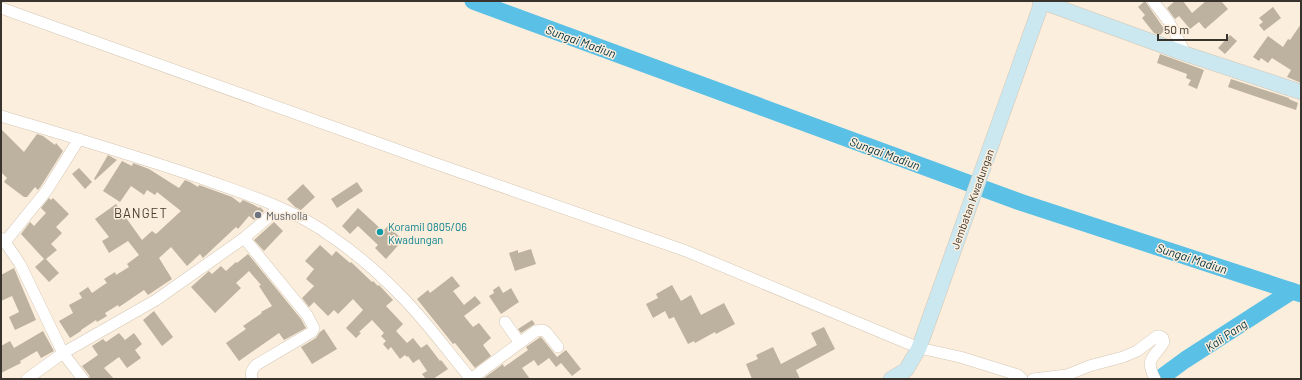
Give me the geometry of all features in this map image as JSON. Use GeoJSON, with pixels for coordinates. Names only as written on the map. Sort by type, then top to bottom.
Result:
{"type":"FeatureCollection","features":[{"type":"Feature","properties":{"kind":"main road"},"geometry":{"type":"LineString","coordinates":[[1041,1],[1186,54],[1301,92]]}},
{"type":"Feature","properties":{"kind":"main road","name":"Jembatan Kwadungan"},"geometry":{"type":"LineString","coordinates":[[891,379],[906,370],[919,348],[926,331],[1019,68],[1041,1]]}},
{"type":"Feature","properties":{"kind":"street"},"geometry":{"type":"LineString","coordinates":[[1158,3],[1186,54]]}},
{"type":"Feature","properties":{"kind":"street"},"geometry":{"type":"LineString","coordinates":[[1,8],[686,251],[919,348],[960,357],[1018,375],[1022,379]]}},
{"type":"Feature","properties":{"kind":"street"},"geometry":{"type":"LineString","coordinates":[[1,116],[179,171],[238,192],[303,219],[319,228],[356,254],[405,299],[471,379],[536,331],[543,330],[546,332],[558,347]]}},
{"type":"Feature","properties":{"kind":"street"},"geometry":{"type":"LineString","coordinates":[[79,139],[47,190],[3,240],[20,264],[63,353],[83,379]]}},
{"type":"Feature","properties":{"kind":"street"},"geometry":{"type":"LineString","coordinates":[[27,379],[63,353],[156,300],[244,238],[279,208]]}},
{"type":"Feature","properties":{"kind":"street"},"geometry":{"type":"LineString","coordinates":[[244,238],[306,315],[314,328],[312,332],[256,364],[252,368],[252,379]]}},
{"type":"Feature","properties":{"kind":"street"},"geometry":{"type":"LineString","coordinates":[[505,322],[520,343]]}},
{"type":"Feature","properties":{"kind":"street"},"geometry":{"type":"LineString","coordinates":[[1033,379],[1067,375],[1089,366],[1123,357],[1137,351],[1157,336],[1160,336],[1163,338],[1164,342],[1150,358],[1150,369],[1155,379]]}},
{"type":"Feature","properties":{"kind":"building"},"geometry":{"type":"Polygon","coordinates":[[[1145,1],[1165,30],[1160,35],[1154,33],[1142,18],[1145,15],[1138,7],[1145,1]]]}},
{"type":"Feature","properties":{"kind":"building"},"geometry":{"type":"Polygon","coordinates":[[[1175,1],[1183,1],[1192,13],[1206,1],[1221,1],[1228,9],[1205,29],[1199,22],[1190,29],[1179,16],[1175,19],[1167,8],[1175,1]]]}},
{"type":"Feature","properties":{"kind":"building"},"geometry":{"type":"Polygon","coordinates":[[[1273,7],[1281,18],[1264,31],[1259,25],[1263,22],[1259,18],[1273,7]]]}},
{"type":"Feature","properties":{"kind":"building"},"geometry":{"type":"Polygon","coordinates":[[[1301,24],[1301,83],[1287,77],[1291,70],[1272,58],[1268,63],[1261,58],[1259,61],[1253,57],[1268,36],[1283,47],[1301,24]]]}},
{"type":"Feature","properties":{"kind":"building"},"geometry":{"type":"Polygon","coordinates":[[[1230,35],[1237,41],[1225,54],[1218,48],[1230,35]]]}},
{"type":"Feature","properties":{"kind":"building"},"geometry":{"type":"Polygon","coordinates":[[[1160,54],[1204,70],[1197,89],[1188,85],[1191,80],[1186,78],[1187,74],[1157,63],[1160,54]]]}},
{"type":"Feature","properties":{"kind":"building"},"geometry":{"type":"Polygon","coordinates":[[[1231,79],[1289,98],[1298,103],[1296,110],[1228,87],[1231,79]]]}},
{"type":"Feature","properties":{"kind":"building"},"geometry":{"type":"Polygon","coordinates":[[[1,129],[24,152],[37,134],[43,136],[55,145],[56,143],[63,151],[38,190],[35,187],[27,197],[24,197],[4,182],[7,178],[1,172],[1,129]]]}},
{"type":"Feature","properties":{"kind":"building"},"geometry":{"type":"Polygon","coordinates":[[[108,155],[117,160],[95,180],[94,179],[108,155]]]}},
{"type":"Feature","properties":{"kind":"building"},"geometry":{"type":"Polygon","coordinates":[[[122,161],[132,166],[133,163],[149,169],[179,188],[185,180],[198,187],[199,185],[232,197],[240,203],[243,200],[259,208],[260,207],[264,211],[254,220],[249,216],[238,229],[236,227],[203,258],[200,254],[187,266],[171,247],[159,258],[172,279],[148,295],[144,290],[119,307],[118,305],[105,313],[107,316],[97,322],[96,320],[70,338],[59,321],[73,313],[69,305],[82,298],[79,293],[88,287],[92,293],[107,283],[104,279],[115,272],[116,275],[129,267],[127,264],[139,255],[128,241],[109,253],[102,241],[109,237],[95,219],[116,204],[142,240],[152,231],[156,234],[181,211],[157,192],[155,195],[147,190],[144,195],[131,186],[120,202],[103,191],[122,161]]]}},
{"type":"Feature","properties":{"kind":"building"},"geometry":{"type":"Polygon","coordinates":[[[79,168],[92,182],[85,189],[72,174],[79,168]]]}},
{"type":"Feature","properties":{"kind":"building"},"geometry":{"type":"Polygon","coordinates":[[[357,182],[363,191],[337,208],[331,199],[357,182]]]}},
{"type":"Feature","properties":{"kind":"building"},"geometry":{"type":"Polygon","coordinates":[[[303,184],[315,197],[301,210],[295,207],[287,199],[303,184]]]}},
{"type":"Feature","properties":{"kind":"building"},"geometry":{"type":"Polygon","coordinates":[[[49,198],[51,200],[53,198],[69,214],[56,227],[62,233],[51,244],[57,250],[46,259],[59,273],[49,282],[35,267],[44,259],[21,234],[30,222],[34,226],[46,213],[41,208],[49,198]]]}},
{"type":"Feature","properties":{"kind":"building","name":"Koramil 0805/06 Kwadungan"},"geometry":{"type":"Polygon","coordinates":[[[358,208],[383,231],[388,226],[403,240],[386,259],[375,248],[378,245],[358,226],[350,234],[342,226],[358,208]]]}},
{"type":"Feature","properties":{"kind":"building"},"geometry":{"type":"Polygon","coordinates":[[[274,222],[283,231],[264,251],[254,240],[274,222]]]}},
{"type":"Feature","properties":{"kind":"building"},"geometry":{"type":"Polygon","coordinates":[[[320,245],[332,256],[336,251],[350,263],[351,262],[372,282],[373,281],[378,286],[379,285],[393,300],[386,306],[403,324],[396,331],[407,343],[413,338],[421,348],[427,344],[448,369],[433,379],[426,379],[422,374],[427,371],[419,359],[413,363],[408,356],[407,357],[405,355],[400,359],[391,347],[388,350],[383,344],[386,341],[381,336],[384,333],[372,320],[359,332],[361,333],[356,338],[346,328],[363,310],[353,299],[338,314],[334,310],[328,316],[314,302],[309,307],[302,298],[314,286],[306,279],[314,269],[305,261],[320,245]]]}},
{"type":"Feature","properties":{"kind":"building"},"geometry":{"type":"Polygon","coordinates":[[[531,249],[536,264],[515,271],[509,253],[518,250],[518,253],[531,249]]]}},
{"type":"Feature","properties":{"kind":"building"},"geometry":{"type":"Polygon","coordinates":[[[248,254],[301,319],[306,328],[284,340],[279,333],[239,361],[226,343],[246,329],[243,326],[262,313],[261,312],[272,306],[259,286],[261,285],[249,271],[236,283],[241,288],[215,313],[191,287],[209,271],[212,274],[221,266],[226,271],[248,254]]]}},
{"type":"Feature","properties":{"kind":"building"},"geometry":{"type":"Polygon","coordinates":[[[14,268],[36,320],[15,330],[9,317],[19,312],[12,296],[1,301],[1,275],[14,268]]]}},
{"type":"Feature","properties":{"kind":"building"},"geometry":{"type":"Polygon","coordinates":[[[452,276],[460,286],[453,291],[464,305],[475,296],[481,303],[464,316],[473,327],[479,323],[491,338],[483,345],[491,356],[475,368],[455,343],[453,344],[417,299],[428,290],[430,293],[452,276]]]}},
{"type":"Feature","properties":{"kind":"building"},"geometry":{"type":"Polygon","coordinates":[[[672,285],[681,301],[691,295],[701,315],[724,303],[735,324],[716,334],[715,332],[695,343],[694,341],[688,344],[674,317],[669,319],[665,311],[653,318],[646,304],[658,298],[656,294],[672,285]]]}},
{"type":"Feature","properties":{"kind":"building"},"geometry":{"type":"Polygon","coordinates":[[[499,286],[503,293],[511,288],[519,302],[501,314],[489,296],[494,293],[493,290],[499,286]]]}},
{"type":"Feature","properties":{"kind":"building"},"geometry":{"type":"Polygon","coordinates":[[[154,311],[173,337],[162,346],[143,320],[154,311]]]}},
{"type":"Feature","properties":{"kind":"building"},"geometry":{"type":"Polygon","coordinates":[[[532,320],[535,324],[521,333],[518,329],[532,320]]]}},
{"type":"Feature","properties":{"kind":"building"},"geometry":{"type":"Polygon","coordinates":[[[824,327],[835,349],[796,370],[800,379],[752,379],[746,364],[758,359],[756,355],[773,347],[781,364],[817,345],[811,333],[824,327]]]}},
{"type":"Feature","properties":{"kind":"building"},"geometry":{"type":"Polygon","coordinates":[[[324,329],[337,349],[312,364],[301,347],[316,338],[324,329]]]}},
{"type":"Feature","properties":{"kind":"building"},"geometry":{"type":"Polygon","coordinates":[[[43,331],[54,351],[41,358],[37,351],[20,361],[21,363],[1,373],[1,346],[10,341],[14,348],[43,331]]]}},
{"type":"Feature","properties":{"kind":"building"},"geometry":{"type":"Polygon","coordinates":[[[119,333],[125,340],[134,333],[142,344],[135,350],[141,358],[127,368],[119,357],[104,368],[114,379],[90,379],[89,375],[82,366],[98,355],[92,346],[103,339],[106,342],[119,333]]]}},
{"type":"Feature","properties":{"kind":"building"},"geometry":{"type":"Polygon","coordinates":[[[541,337],[557,357],[566,350],[581,369],[572,376],[561,363],[556,367],[549,358],[538,366],[534,360],[522,368],[530,379],[484,378],[503,364],[504,367],[528,350],[526,347],[541,337]]]}},
{"type":"Feature","properties":{"kind":"waterway","name":"Sungai Madiun"},"geometry":{"type":"LineString","coordinates":[[473,1],[1020,202],[1301,294]]}},
{"type":"Feature","properties":{"kind":"waterway","name":"Kali Pang"},"geometry":{"type":"LineString","coordinates":[[1159,379],[1185,360],[1292,291]]}},
{"type":"Feature","properties":{"kind":"place","name":"Musholla"},"geometry":{"type":"Point","coordinates":[258,215]}},
{"type":"Feature","properties":{"kind":"place","name":"Koramil 0805/06 Kwadungan"},"geometry":{"type":"Point","coordinates":[380,232]}},
{"type":"Feature","properties":{"kind":"district","name":"BANGET"},"geometry":{"type":"Point","coordinates":[141,213]}}]}
